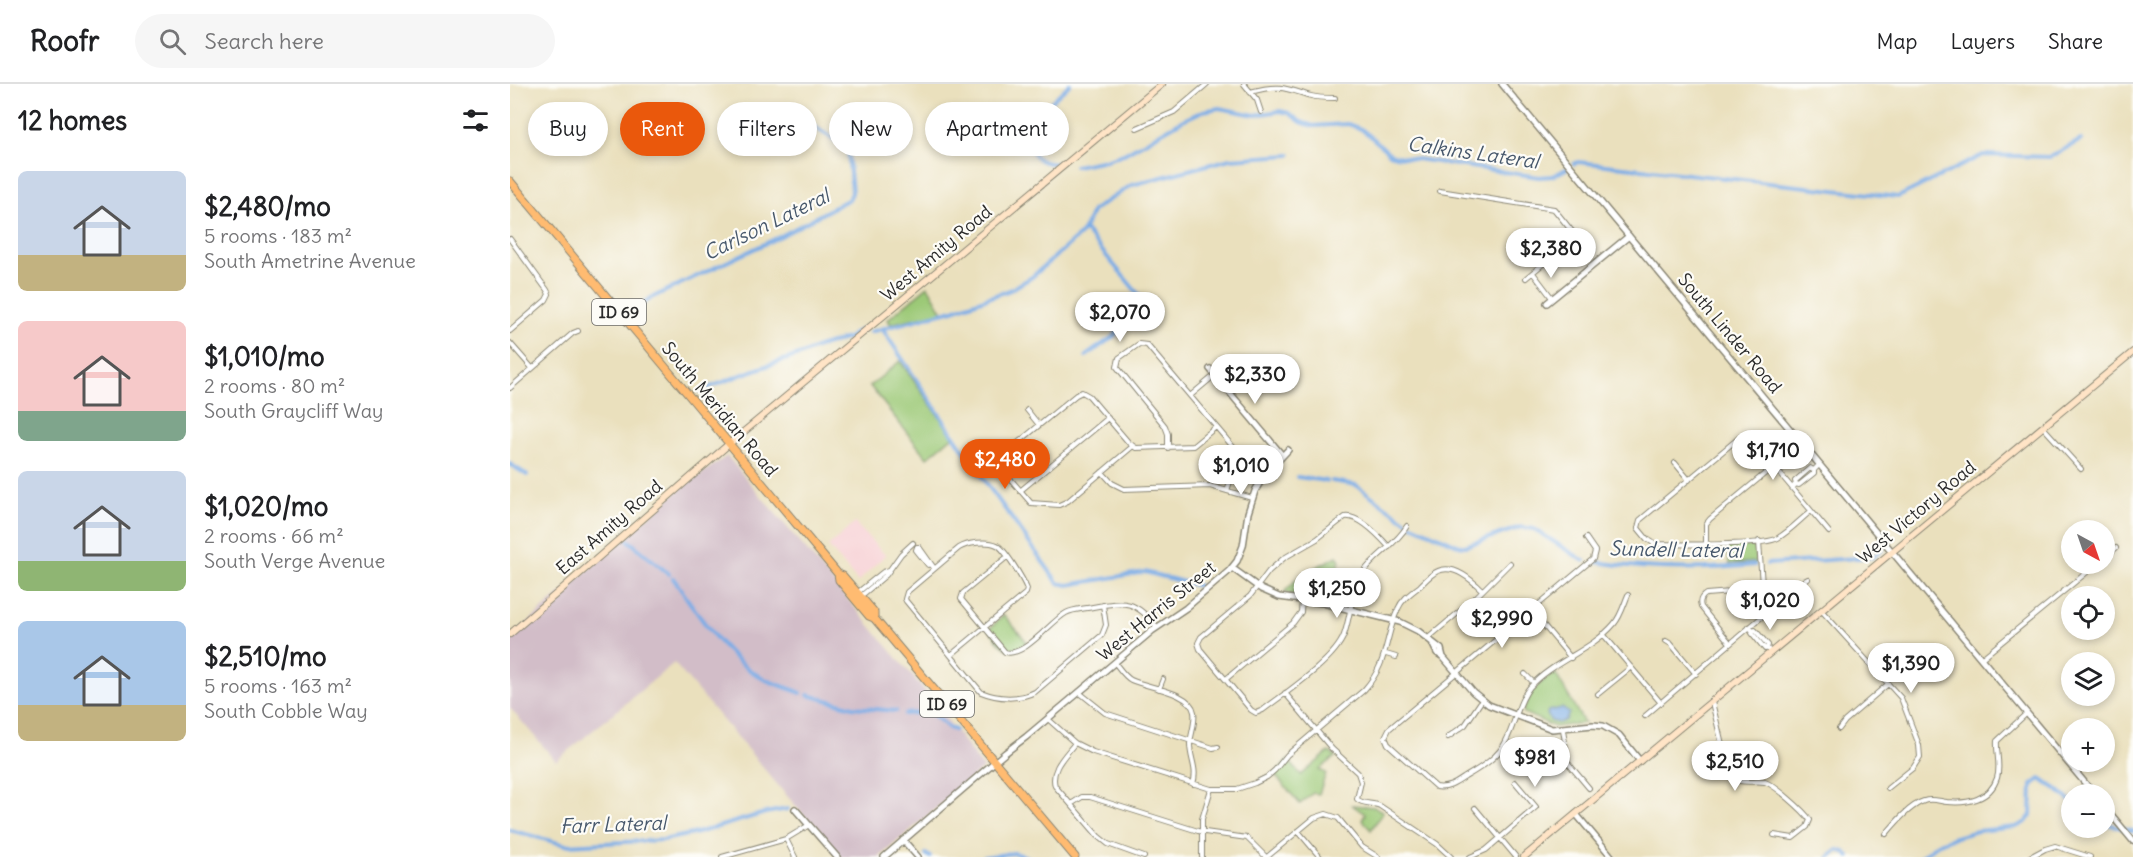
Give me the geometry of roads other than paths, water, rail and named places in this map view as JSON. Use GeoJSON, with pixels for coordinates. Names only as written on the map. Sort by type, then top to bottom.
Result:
{"type":"FeatureCollection","features":[{"type":"Feature","properties":{"kind":"main road","name":"West Amity Road"},"geometry":{"type":"LineString","coordinates":[[729,444],[1162,84]]}},
{"type":"Feature","properties":{"kind":"main road","name":"South Meridian Road"},"geometry":{"type":"LineString","coordinates":[[510,181],[838,575],[843,576],[869,616],[874,617],[1075,857]]}},
{"type":"Feature","properties":{"kind":"main road","name":"West Victory Road"},"geometry":{"type":"LineString","coordinates":[[1524,857],[1712,701],[1769,650],[1821,610],[2133,352]]}},
{"type":"Feature","properties":{"kind":"main road","name":"East Amity Road"},"geometry":{"type":"LineString","coordinates":[[510,634],[729,444]]}},
{"type":"Feature","properties":{"kind":"street"},"geometry":{"type":"LineString","coordinates":[[1137,128],[1174,112],[1208,84]]}},
{"type":"Feature","properties":{"kind":"street"},"geometry":{"type":"LineString","coordinates":[[1244,84],[1257,100],[1261,112]]}},
{"type":"Feature","properties":{"kind":"street"},"geometry":{"type":"LineString","coordinates":[[1250,92],[1259,87],[1274,84],[1288,86],[1309,95],[1335,98]]}},
{"type":"Feature","properties":{"kind":"street","name":"South Linder Road"},"geometry":{"type":"LineString","coordinates":[[1502,84],[2086,784]]}},
{"type":"Feature","properties":{"kind":"street"},"geometry":{"type":"LineString","coordinates":[[1440,191],[1554,209],[1575,235],[1526,278]]}},
{"type":"Feature","properties":{"kind":"street"},"geometry":{"type":"LineString","coordinates":[[1533,273],[1550,301],[1629,236]]}},
{"type":"Feature","properties":{"kind":"street"},"geometry":{"type":"LineString","coordinates":[[510,239],[549,294],[546,300],[510,331]]}},
{"type":"Feature","properties":{"kind":"street"},"geometry":{"type":"LineString","coordinates":[[510,388],[573,333],[579,331]]}},
{"type":"Feature","properties":{"kind":"street"},"geometry":{"type":"LineString","coordinates":[[510,343],[532,369]]}},
{"type":"Feature","properties":{"kind":"street"},"geometry":{"type":"LineString","coordinates":[[1168,448],[1168,434],[1165,426],[1118,370],[1116,364],[1119,358],[1142,343],[1147,345],[1237,453],[1227,490]]}},
{"type":"Feature","properties":{"kind":"street"},"geometry":{"type":"LineString","coordinates":[[1210,369],[1282,455]]}},
{"type":"Feature","properties":{"kind":"street"},"geometry":{"type":"LineString","coordinates":[[1190,396],[1215,375]]}},
{"type":"Feature","properties":{"kind":"street"},"geometry":{"type":"LineString","coordinates":[[981,473],[1082,392],[1089,396],[1133,446],[1142,449],[1193,446],[1216,427]]}},
{"type":"Feature","properties":{"kind":"street"},"geometry":{"type":"LineString","coordinates":[[1027,410],[1039,425]]}},
{"type":"Feature","properties":{"kind":"street"},"geometry":{"type":"LineString","coordinates":[[1020,491],[1108,418]]}},
{"type":"Feature","properties":{"kind":"street"},"geometry":{"type":"LineString","coordinates":[[2043,426],[2081,469]]}},
{"type":"Feature","properties":{"kind":"street"},"geometry":{"type":"LineString","coordinates":[[1811,510],[1776,539],[1759,541],[1655,544],[1647,539],[1639,530],[1638,525],[1640,520],[1740,437],[1746,435],[1794,486],[1829,532]]}},
{"type":"Feature","properties":{"kind":"street"},"geometry":{"type":"LineString","coordinates":[[995,461],[1031,503],[1038,505],[1064,503],[1133,446]]}},
{"type":"Feature","properties":{"kind":"street","name":"West Harris Street"},"geometry":{"type":"LineString","coordinates":[[884,857],[995,761],[1157,627],[1186,608],[1232,567],[1243,546],[1252,498],[1263,477],[1288,450]]}},
{"type":"Feature","properties":{"kind":"street"},"geometry":{"type":"LineString","coordinates":[[1675,463],[1689,480]]}},
{"type":"Feature","properties":{"kind":"street"},"geometry":{"type":"LineString","coordinates":[[1794,486],[1814,473],[1820,465]]}},
{"type":"Feature","properties":{"kind":"street"},"geometry":{"type":"LineString","coordinates":[[1706,544],[1706,524],[1710,519],[1774,466]]}},
{"type":"Feature","properties":{"kind":"street"},"geometry":{"type":"LineString","coordinates":[[1102,472],[1112,483],[1124,489],[1201,485],[1252,498]]}},
{"type":"Feature","properties":{"kind":"street"},"geometry":{"type":"LineString","coordinates":[[1389,547],[1355,518],[1349,516],[1344,518],[1317,539],[1284,558],[1269,571],[1258,587],[1201,636],[1198,643],[1200,649],[1251,710],[1256,713],[1263,710],[1334,652],[1345,633],[1362,574],[1399,538],[1407,526]]}},
{"type":"Feature","properties":{"kind":"street"},"geometry":{"type":"LineString","coordinates":[[909,538],[920,547],[933,566]]}},
{"type":"Feature","properties":{"kind":"street"},"geometry":{"type":"LineString","coordinates":[[1586,538],[1596,554],[1593,559],[1389,729],[1385,737],[1388,744],[1433,785],[1444,788],[1475,771],[1498,752],[1507,741],[1524,695],[1534,683],[1556,665],[1571,658],[1615,623],[1628,595]]}},
{"type":"Feature","properties":{"kind":"street"},"geometry":{"type":"LineString","coordinates":[[1645,716],[1764,615],[1759,541]]}},
{"type":"Feature","properties":{"kind":"street"},"geometry":{"type":"LineString","coordinates":[[951,655],[1026,593],[1027,589],[1000,547],[994,544],[963,545],[933,566],[905,595],[906,601],[981,692],[1016,698],[1035,692],[1102,635],[1106,625],[1103,605]]}},
{"type":"Feature","properties":{"kind":"street"},"geometry":{"type":"LineString","coordinates":[[858,596],[883,572],[889,570],[901,554],[915,545]]}},
{"type":"Feature","properties":{"kind":"street"},"geometry":{"type":"LineString","coordinates":[[1007,557],[963,593],[961,599],[1001,650],[1010,654],[1021,650],[1065,614],[1121,602],[1144,611],[1157,627]]}},
{"type":"Feature","properties":{"kind":"street"},"geometry":{"type":"LineString","coordinates":[[1427,639],[1510,563]]}},
{"type":"Feature","properties":{"kind":"street"},"geometry":{"type":"LineString","coordinates":[[1232,567],[1258,587],[1279,597],[1395,620],[1418,631],[1427,639],[1437,653],[1482,700],[1552,729],[1593,725],[1610,729],[1619,735],[1640,761]]}},
{"type":"Feature","properties":{"kind":"street"},"geometry":{"type":"LineString","coordinates":[[1048,719],[1075,743],[1093,752],[1211,789],[1238,789],[1261,780],[1275,770],[1287,755],[1364,690],[1375,677],[1386,654],[1397,611],[1407,597],[1435,573],[1444,569],[1467,577],[1482,590]]}},
{"type":"Feature","properties":{"kind":"street"},"geometry":{"type":"LineString","coordinates":[[1982,658],[2085,574]]}},
{"type":"Feature","properties":{"kind":"street"},"geometry":{"type":"LineString","coordinates":[[1730,643],[1701,607],[1701,598],[1706,594],[1793,587],[1808,579]]}},
{"type":"Feature","properties":{"kind":"street"},"geometry":{"type":"LineString","coordinates":[[1226,679],[1293,623],[1301,612],[1302,601]]}},
{"type":"Feature","properties":{"kind":"street"},"geometry":{"type":"LineString","coordinates":[[1531,610],[1571,658]]}},
{"type":"Feature","properties":{"kind":"street"},"geometry":{"type":"LineString","coordinates":[[1821,610],[1905,705],[1921,752],[1913,768],[1888,788]]}},
{"type":"Feature","properties":{"kind":"street"},"geometry":{"type":"LineString","coordinates":[[1749,627],[1755,630],[1768,645],[1769,650]]}},
{"type":"Feature","properties":{"kind":"street"},"geometry":{"type":"LineString","coordinates":[[1603,634],[1661,703]]}},
{"type":"Feature","properties":{"kind":"street"},"geometry":{"type":"LineString","coordinates":[[1666,641],[1696,674]]}},
{"type":"Feature","properties":{"kind":"street"},"geometry":{"type":"LineString","coordinates":[[1386,654],[1396,657]]}},
{"type":"Feature","properties":{"kind":"street"},"geometry":{"type":"LineString","coordinates":[[1115,663],[1130,679],[1184,697],[1192,705],[1195,717],[1190,754],[1196,772],[1193,784]]}},
{"type":"Feature","properties":{"kind":"street"},"geometry":{"type":"LineString","coordinates":[[1598,694],[1630,668]]}},
{"type":"Feature","properties":{"kind":"street"},"geometry":{"type":"LineString","coordinates":[[1525,674],[1534,683]]}},
{"type":"Feature","properties":{"kind":"street"},"geometry":{"type":"LineString","coordinates":[[1159,689],[1163,679]]}},
{"type":"Feature","properties":{"kind":"street"},"geometry":{"type":"LineString","coordinates":[[1839,729],[1845,721],[1888,684]]}},
{"type":"Feature","properties":{"kind":"street"},"geometry":{"type":"LineString","coordinates":[[1080,693],[1105,713],[1213,748],[1218,747]]}},
{"type":"Feature","properties":{"kind":"street"},"geometry":{"type":"LineString","coordinates":[[1285,693],[1332,749],[1358,773],[1361,782],[1357,800],[1380,806],[1437,844],[1450,857]]}},
{"type":"Feature","properties":{"kind":"street"},"geometry":{"type":"LineString","coordinates":[[1448,737],[1465,725],[1482,700]]}},
{"type":"Feature","properties":{"kind":"street"},"geometry":{"type":"LineString","coordinates":[[1712,701],[1729,774],[1739,781],[1770,784],[1810,820],[1807,827],[1792,838],[1774,835]]}},
{"type":"Feature","properties":{"kind":"street"},"geometry":{"type":"LineString","coordinates":[[1886,834],[1917,804],[1925,800],[1971,802],[1985,795],[1992,788],[1998,775],[1997,741],[2027,712]]}},
{"type":"Feature","properties":{"kind":"street"},"geometry":{"type":"LineString","coordinates":[[1563,729],[1568,763],[1589,788]]}},
{"type":"Feature","properties":{"kind":"street"},"geometry":{"type":"LineString","coordinates":[[1075,743],[1056,769],[1053,778],[1055,786],[1098,836],[1108,844],[1144,857]]}},
{"type":"Feature","properties":{"kind":"street"},"geometry":{"type":"LineString","coordinates":[[1470,857],[1486,850],[1536,807],[1515,782]]}},
{"type":"Feature","properties":{"kind":"street"},"geometry":{"type":"LineString","coordinates":[[1202,857],[1203,815],[1211,789]]}},
{"type":"Feature","properties":{"kind":"street"},"geometry":{"type":"LineString","coordinates":[[1071,804],[1078,798],[1090,797],[1202,832],[1247,838],[1266,857],[1314,818],[1326,814],[1338,818],[1362,848],[1378,857]]}},
{"type":"Feature","properties":{"kind":"street"},"geometry":{"type":"LineString","coordinates":[[795,808],[837,857]]}},
{"type":"Feature","properties":{"kind":"street"},"geometry":{"type":"LineString","coordinates":[[1474,808],[1516,857]]}},
{"type":"Feature","properties":{"kind":"street"},"geometry":{"type":"LineString","coordinates":[[1576,814],[1612,857]]}},
{"type":"Feature","properties":{"kind":"street"},"geometry":{"type":"LineString","coordinates":[[2115,819],[2133,841]]}},
{"type":"Feature","properties":{"kind":"street"},"geometry":{"type":"LineString","coordinates":[[722,857],[786,839],[809,825]]}},
{"type":"Feature","properties":{"kind":"street"},"geometry":{"type":"LineString","coordinates":[[1298,831],[1320,857]]}},
{"type":"Feature","properties":{"kind":"street"},"geometry":{"type":"LineString","coordinates":[[786,839],[795,857]]}},
{"type":"Feature","properties":{"kind":"street"},"geometry":{"type":"LineString","coordinates":[[903,840],[918,857]]}},
{"type":"Feature","properties":{"kind":"street"},"geometry":{"type":"LineString","coordinates":[[2030,857],[2055,846],[2090,857]]}},
{"type":"Feature","properties":{"kind":"street"},"geometry":{"type":"LineString","coordinates":[[1123,857],[1125,851]]}},
{"type":"Feature","properties":{"kind":"water"},"geometry":{"type":"Polygon","coordinates":[[[1562,708],[1569,713],[1566,720],[1558,723],[1551,721],[1547,714],[1548,711],[1562,708]]]}},
{"type":"Feature","properties":{"kind":"waterway","name":"Calkins Lateral"},"geometry":{"type":"LineString","coordinates":[[1058,164],[1036,157],[1030,139],[1032,129],[1041,112],[1070,84]]}},
{"type":"Feature","properties":{"kind":"waterway","name":"Calkins Lateral"},"geometry":{"type":"LineString","coordinates":[[1075,166],[1124,154],[1183,120],[1203,111],[1219,108],[1255,115],[1280,111],[1289,113],[1301,122],[1313,126],[1348,124],[1361,129],[1390,154],[1396,156],[1539,177],[1553,176],[1568,168]]}},
{"type":"Feature","properties":{"kind":"waterway","name":"Carlson Lateral"},"geometry":{"type":"LineString","coordinates":[[635,310],[651,298],[781,236],[849,199],[852,193],[848,152],[844,146],[817,129]]}},
{"type":"Feature","properties":{"kind":"waterway","name":"Calkins Lateral"},"geometry":{"type":"LineString","coordinates":[[1574,164],[1578,162],[1898,197],[1983,155],[2050,157],[2081,140]]}},
{"type":"Feature","properties":{"kind":"waterway","name":"Carlson Lateral"},"geometry":{"type":"LineString","coordinates":[[870,332],[953,310],[1010,290],[1032,277],[1082,233],[1093,210],[1132,185],[1230,159],[1290,155]]}},
{"type":"Feature","properties":{"kind":"waterway","name":"Sundell Lateral"},"geometry":{"type":"LineString","coordinates":[[1084,229],[1144,301],[1143,305],[1126,320],[1114,336],[1086,356]]}},
{"type":"Feature","properties":{"kind":"waterway","name":"Carlson Lateral"},"geometry":{"type":"LineString","coordinates":[[700,391],[848,338],[862,329]]}},
{"type":"Feature","properties":{"kind":"waterway"},"geometry":{"type":"LineString","coordinates":[[883,330],[977,470],[1058,583],[1068,585],[1145,572],[1199,586]]}},
{"type":"Feature","properties":{"kind":"waterway"},"geometry":{"type":"LineString","coordinates":[[510,464],[527,475]]}},
{"type":"Feature","properties":{"kind":"waterway","name":"Sundell Lateral"},"geometry":{"type":"LineString","coordinates":[[1297,477],[1327,481]]}},
{"type":"Feature","properties":{"kind":"waterway","name":"Sundell Lateral"},"geometry":{"type":"LineString","coordinates":[[1332,481],[1356,485],[1410,524],[1460,546],[1521,527],[1534,529],[1584,561]]}},
{"type":"Feature","properties":{"kind":"waterway"},"geometry":{"type":"LineString","coordinates":[[628,540],[669,574]]}},
{"type":"Feature","properties":{"kind":"waterway","name":"Sundell Lateral"},"geometry":{"type":"LineString","coordinates":[[1767,564],[1873,557],[1883,549]]}},
{"type":"Feature","properties":{"kind":"waterway","name":"Sundell Lateral"},"geometry":{"type":"LineString","coordinates":[[1596,562],[1635,567],[1676,568],[1755,565]]}},
{"type":"Feature","properties":{"kind":"waterway"},"geometry":{"type":"LineString","coordinates":[[673,578],[712,633],[735,658],[762,678],[801,693]]}},
{"type":"Feature","properties":{"kind":"waterway"},"geometry":{"type":"LineString","coordinates":[[808,695],[853,707],[896,711]]}},
{"type":"Feature","properties":{"kind":"waterway"},"geometry":{"type":"LineString","coordinates":[[905,714],[930,712],[949,728],[955,730]]}},
{"type":"Feature","properties":{"kind":"waterway"},"geometry":{"type":"LineString","coordinates":[[1921,857],[1937,844],[1952,838],[1977,831],[2016,827],[2026,822],[2031,815],[2032,785],[2040,779],[2061,793]]}},
{"type":"Feature","properties":{"kind":"waterway","name":"Farr Lateral"},"geometry":{"type":"LineString","coordinates":[[510,830],[566,845],[663,840],[788,809]]}},
{"type":"Feature","properties":{"kind":"waterway"},"geometry":{"type":"LineString","coordinates":[[2115,826],[2133,831]]}},
{"type":"Feature","properties":{"kind":"waterway"},"geometry":{"type":"LineString","coordinates":[[1829,857],[1838,850],[1845,852],[1849,857]]}},
{"type":"Feature","properties":{"kind":"waterway","name":"Farr Lateral"},"geometry":{"type":"LineString","coordinates":[[984,857],[1014,853],[1027,857]]}},
{"type":"Feature","properties":{"kind":"waterway","name":"Farr Lateral"},"geometry":{"type":"LineString","coordinates":[[926,854],[930,857]]}}]}
